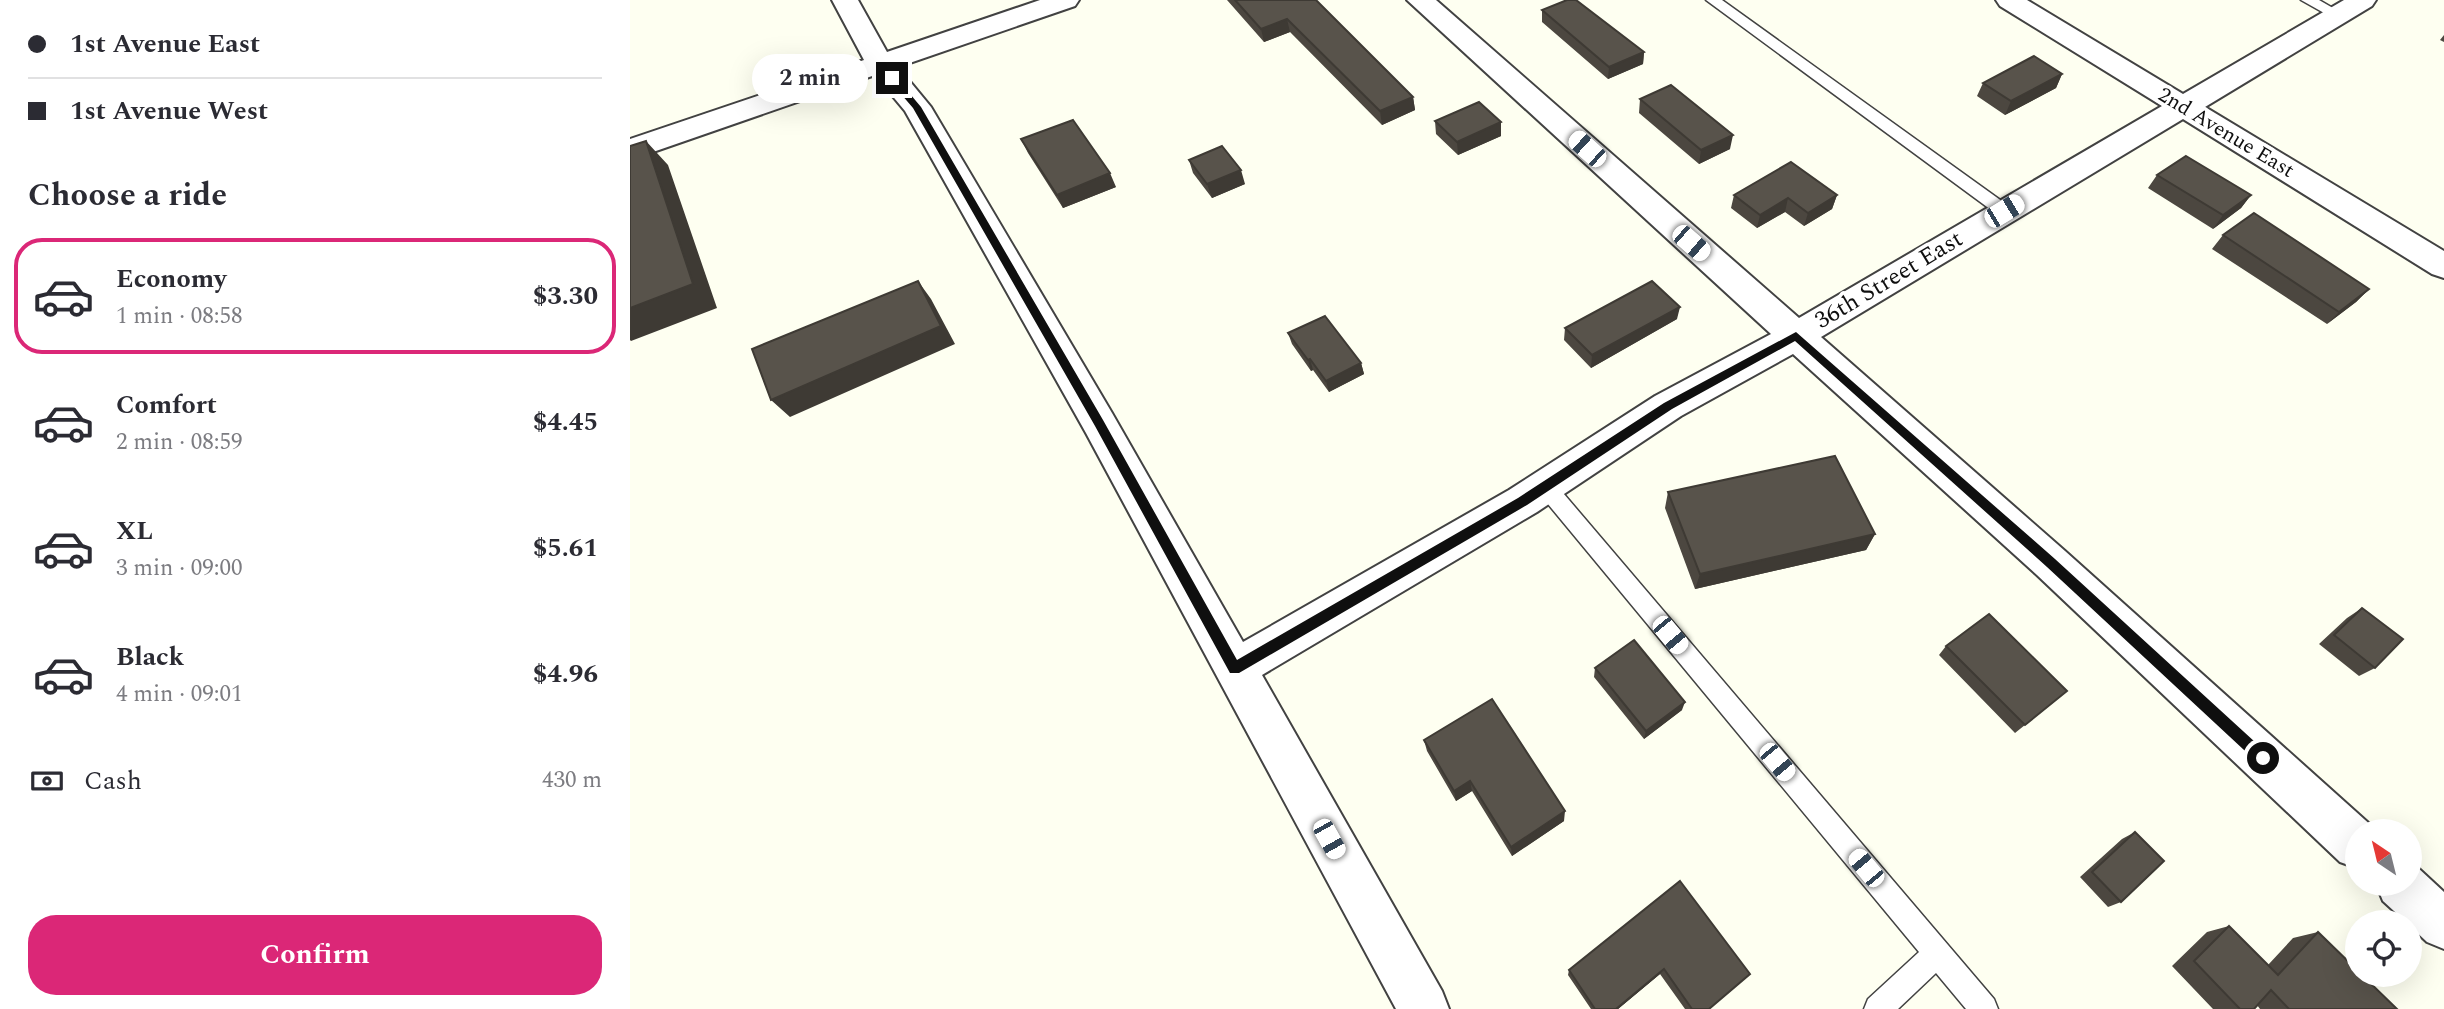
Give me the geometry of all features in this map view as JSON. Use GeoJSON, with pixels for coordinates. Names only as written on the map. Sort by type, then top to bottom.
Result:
{"type":"FeatureCollection","features":[{"type":"Feature","properties":{"kind":"street"},"geometry":{"type":"LineString","coordinates":[[845,0],[880,64],[917,107],[1099,423],[1424,1009]]}},
{"type":"Feature","properties":{"kind":"street"},"geometry":{"type":"LineString","coordinates":[[630,149],[1066,0]]}},
{"type":"Feature","properties":{"kind":"street"},"geometry":{"type":"LineString","coordinates":[[1420,0],[2051,563],[2345,834]]}},
{"type":"Feature","properties":{"kind":"street","name":"2nd Avenue East"},"geometry":{"type":"LineString","coordinates":[[2009,0],[2444,266]]}},
{"type":"Feature","properties":{"kind":"street","name":"36th Street East"},"geometry":{"type":"LineString","coordinates":[[1234,668],[1545,486],[1668,406],[1796,336],[2182,106],[2336,5]]}},
{"type":"Feature","properties":{"kind":"street"},"geometry":{"type":"LineString","coordinates":[[2413,896],[2444,925]]}},
{"type":"Feature","properties":{"kind":"lane"},"geometry":{"type":"LineString","coordinates":[[1713,0],[2004,211]]}},
{"type":"Feature","properties":{"kind":"lane"},"geometry":{"type":"LineString","coordinates":[[1545,486],[1984,1009]]}},
{"type":"Feature","properties":{"kind":"lane"},"geometry":{"type":"LineString","coordinates":[[1878,1009],[1937,953]]}},
{"type":"Feature","properties":{"kind":"building"},"geometry":{"type":"Polygon","coordinates":[[[1235,0],[1316,0],[1413,97],[1380,111],[1287,19],[1261,29],[1235,0]]]}},
{"type":"Feature","properties":{"kind":"building"},"geometry":{"type":"Polygon","coordinates":[[[1567,0],[1576,0],[1644,52],[1609,67],[1542,10],[1567,0]]]}},
{"type":"Feature","properties":{"kind":"building"},"geometry":{"type":"Polygon","coordinates":[[[2034,56],[2062,74],[2011,101],[1983,83],[2034,56]]]}},
{"type":"Feature","properties":{"kind":"building"},"geometry":{"type":"Polygon","coordinates":[[[1671,85],[1733,135],[1701,150],[1640,99],[1671,85]]]}},
{"type":"Feature","properties":{"kind":"building"},"geometry":{"type":"Polygon","coordinates":[[[1479,102],[1501,122],[1457,142],[1435,121],[1479,102]]]}},
{"type":"Feature","properties":{"kind":"building"},"geometry":{"type":"Polygon","coordinates":[[[1073,120],[1110,173],[1057,195],[1021,139],[1073,120]]]}},
{"type":"Feature","properties":{"kind":"building"},"geometry":{"type":"Polygon","coordinates":[[[646,141],[693,284],[630,308],[630,146],[646,141]]]}},
{"type":"Feature","properties":{"kind":"building"},"geometry":{"type":"Polygon","coordinates":[[[1222,146],[1241,170],[1207,184],[1189,160],[1222,146]]]}},
{"type":"Feature","properties":{"kind":"building"},"geometry":{"type":"Polygon","coordinates":[[[2186,156],[2251,195],[2223,215],[2157,175],[2186,156]]]}},
{"type":"Feature","properties":{"kind":"building"},"geometry":{"type":"Polygon","coordinates":[[[1791,162],[1837,195],[1808,213],[1788,198],[1760,215],[1734,195],[1791,162]]]}},
{"type":"Feature","properties":{"kind":"building"},"geometry":{"type":"Polygon","coordinates":[[[2254,213],[2369,289],[2339,312],[2223,235],[2254,213]]]}},
{"type":"Feature","properties":{"kind":"building"},"geometry":{"type":"Polygon","coordinates":[[[918,281],[941,326],[771,400],[752,349],[918,281]]]}},
{"type":"Feature","properties":{"kind":"building"},"geometry":{"type":"Polygon","coordinates":[[[1652,281],[1680,307],[1592,355],[1565,328],[1652,281]]]}},
{"type":"Feature","properties":{"kind":"building"},"geometry":{"type":"Polygon","coordinates":[[[1325,316],[1361,363],[1326,381],[1288,333],[1325,316]]]}},
{"type":"Feature","properties":{"kind":"building"},"geometry":{"type":"Polygon","coordinates":[[[1835,456],[1875,534],[1700,574],[1668,492],[1835,456]]]}},
{"type":"Feature","properties":{"kind":"building"},"geometry":{"type":"Polygon","coordinates":[[[2362,608],[2403,639],[2375,668],[2334,635],[2362,608]]]}},
{"type":"Feature","properties":{"kind":"building"},"geometry":{"type":"Polygon","coordinates":[[[1989,614],[2067,691],[2025,725],[1946,646],[1989,614]]]}},
{"type":"Feature","properties":{"kind":"building"},"geometry":{"type":"Polygon","coordinates":[[[1634,640],[1685,702],[1646,731],[1595,668],[1634,640]]]}},
{"type":"Feature","properties":{"kind":"building"},"geometry":{"type":"Polygon","coordinates":[[[1492,699],[1565,811],[1511,847],[1470,781],[1454,791],[1424,740],[1492,699]]]}},
{"type":"Feature","properties":{"kind":"building"},"geometry":{"type":"Polygon","coordinates":[[[2135,832],[2164,861],[2121,902],[2092,872],[2135,832]]]}},
{"type":"Feature","properties":{"kind":"building"},"geometry":{"type":"Polygon","coordinates":[[[1680,881],[1750,974],[1709,1009],[1692,1009],[1664,969],[1616,1009],[1595,1009],[1569,970],[1680,881]]]}},
{"type":"Feature","properties":{"kind":"building"},"geometry":{"type":"Polygon","coordinates":[[[2229,926],[2278,975],[2318,932],[2345,958],[2345,987],[2374,987],[2397,1009],[2289,1009],[2271,990],[2254,1009],[2240,1009],[2194,961],[2229,926]]]}},
{"type":"Feature","properties":{"kind":"route"},"geometry":{"type":"LineString","coordinates":[[892,78],[917,107],[1099,423],[1234,668],[1522,501],[1668,406],[1796,336],[2051,563],[2263,758]]}}]}
